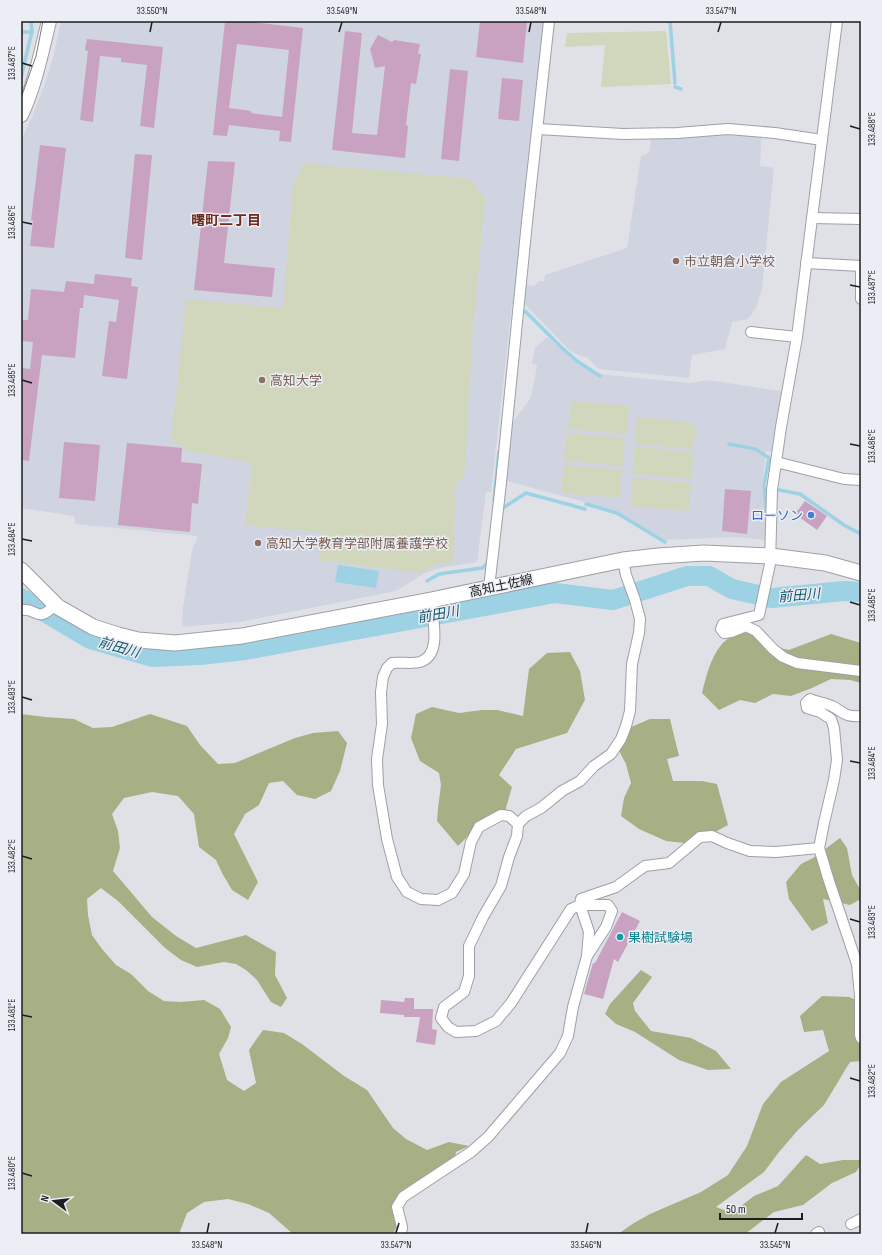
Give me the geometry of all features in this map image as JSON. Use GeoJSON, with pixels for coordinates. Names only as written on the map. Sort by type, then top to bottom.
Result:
{"type":"FeatureCollection","features":[{"type":"Feature","properties":{"kind":"main road"},"geometry":{"type":"LineString","coordinates":[[21,115],[31,89],[49,21]]}},
{"type":"Feature","properties":{"kind":"main road","name":"高知土佐線"},"geometry":{"type":"LineString","coordinates":[[21,570],[50,610],[118,636],[138,640],[175,643],[242,636],[432,611],[489,588],[623,560],[658,556],[704,553],[771,556],[825,563],[861,573]]}},
{"type":"Feature","properties":{"kind":"street"},"geometry":{"type":"LineString","coordinates":[[489,588],[549,21]]}},
{"type":"Feature","properties":{"kind":"street"},"geometry":{"type":"LineString","coordinates":[[837,21],[797,336],[772,490],[771,556],[765,591],[759,615],[723,624],[721,629],[724,633],[746,626],[756,631],[784,657],[797,662],[861,671]]}},
{"type":"Feature","properties":{"kind":"street"},"geometry":{"type":"LineString","coordinates":[[538,129],[623,134],[677,134],[728,129],[775,133],[822,140]]}},
{"type":"Feature","properties":{"kind":"street"},"geometry":{"type":"LineString","coordinates":[[812,218],[861,219]]}},
{"type":"Feature","properties":{"kind":"street"},"geometry":{"type":"LineString","coordinates":[[806,263],[861,266],[861,299]]}},
{"type":"Feature","properties":{"kind":"street"},"geometry":{"type":"LineString","coordinates":[[751,332],[797,336]]}},
{"type":"Feature","properties":{"kind":"street"},"geometry":{"type":"LineString","coordinates":[[776,462],[844,479],[861,480]]}},
{"type":"Feature","properties":{"kind":"street"},"geometry":{"type":"LineString","coordinates":[[587,956],[606,927],[612,911],[608,905],[580,905],[571,909],[511,1003],[496,1021],[476,1031],[456,1032],[448,1027],[441,1018],[444,1007],[464,992],[469,976],[470,946],[483,917],[501,886],[509,857],[517,836],[518,824],[526,816],[541,808],[562,791],[580,781],[594,766],[611,754],[621,739],[630,711],[632,664],[639,633],[640,619],[626,575],[623,560]]}},
{"type":"Feature","properties":{"kind":"street"},"geometry":{"type":"LineString","coordinates":[[21,610],[41,616],[50,610]]}},
{"type":"Feature","properties":{"kind":"street"},"geometry":{"type":"LineString","coordinates":[[432,611],[435,640],[431,654],[421,662],[392,663],[387,668],[383,677],[381,692],[382,724],[378,758],[378,785],[387,839],[397,877],[407,892],[421,899],[438,900],[452,893],[464,874],[471,842],[479,827],[501,815],[509,816],[518,824]]}},
{"type":"Feature","properties":{"kind":"street"},"geometry":{"type":"LineString","coordinates":[[861,716],[851,717],[845,715],[832,706],[810,699],[806,703],[808,708],[832,718],[834,728],[837,760],[820,848],[829,881],[857,964],[860,996],[861,1038]]}},
{"type":"Feature","properties":{"kind":"street"},"geometry":{"type":"LineString","coordinates":[[401,1234],[402,1227],[397,1207],[402,1197],[471,1152],[483,1142],[560,1053],[568,1036],[573,1007],[587,956],[589,932],[580,905],[582,898],[616,888],[645,866],[669,863],[700,837],[712,836],[750,851],[776,852],[820,848]]}},
{"type":"Feature","properties":{"kind":"street"},"geometry":{"type":"LineString","coordinates":[[851,1224],[861,1218]]}},
{"type":"Feature","properties":{"kind":"shaded area","name":"高知大学"},"geometry":{"type":"Polygon","coordinates":[[[61,21],[544,21],[514,304],[512,304],[491,492],[486,492],[477,562],[436,569],[423,574],[396,591],[240,622],[182,627],[183,607],[192,550],[198,536],[75,524],[74,516],[21,508],[21,141],[44,86],[53,58],[61,21]]]}},
{"type":"Feature","properties":{"kind":"shaded area","name":"市立朝倉小学校"},"geometry":{"type":"Polygon","coordinates":[[[732,133],[762,133],[760,166],[774,168],[762,289],[756,308],[748,319],[732,322],[725,349],[692,355],[689,378],[599,369],[588,358],[576,354],[568,349],[524,303],[526,285],[534,286],[539,281],[544,281],[545,275],[627,248],[641,156],[649,153],[651,138],[732,133]]]}},
{"type":"Feature","properties":{"kind":"shaded area"},"geometry":{"type":"Polygon","coordinates":[[[547,337],[576,362],[598,376],[599,374],[689,383],[708,380],[781,391],[783,395],[773,452],[766,451],[762,489],[764,491],[765,513],[769,523],[767,540],[736,537],[665,540],[617,511],[507,481],[511,425],[530,399],[537,365],[532,364],[535,348],[547,337]]]}},
{"type":"Feature","properties":{"kind":"green space"},"geometry":{"type":"Polygon","coordinates":[[[666,31],[671,84],[601,87],[605,45],[565,47],[567,33],[666,31]]]}},
{"type":"Feature","properties":{"kind":"green space"},"geometry":{"type":"Polygon","coordinates":[[[303,163],[470,179],[485,199],[473,328],[465,474],[455,485],[454,562],[439,564],[419,573],[319,560],[323,533],[245,525],[252,463],[189,451],[171,441],[186,299],[283,308],[293,185],[303,163]]]}},
{"type":"Feature","properties":{"kind":"green space"},"geometry":{"type":"Polygon","coordinates":[[[571,401],[629,406],[627,434],[568,429],[571,401]]]}},
{"type":"Feature","properties":{"kind":"green space"},"geometry":{"type":"Polygon","coordinates":[[[637,417],[688,422],[696,427],[693,449],[635,444],[637,417]]]}},
{"type":"Feature","properties":{"kind":"green space"},"geometry":{"type":"Polygon","coordinates":[[[567,433],[625,438],[623,466],[564,461],[567,433]]]}},
{"type":"Feature","properties":{"kind":"green space"},"geometry":{"type":"Polygon","coordinates":[[[635,447],[694,452],[691,479],[632,474],[635,447]]]}},
{"type":"Feature","properties":{"kind":"green space"},"geometry":{"type":"Polygon","coordinates":[[[564,465],[622,470],[620,498],[561,493],[564,465]]]}},
{"type":"Feature","properties":{"kind":"green space"},"geometry":{"type":"Polygon","coordinates":[[[633,478],[691,483],[689,511],[630,506],[633,478]]]}},
{"type":"Feature","properties":{"kind":"green space"},"geometry":{"type":"Polygon","coordinates":[[[740,633],[760,633],[775,647],[789,650],[831,634],[861,643],[861,683],[850,680],[831,679],[791,696],[773,694],[755,703],[740,700],[719,710],[702,693],[709,668],[717,650],[730,637],[740,633]]]}},
{"type":"Feature","properties":{"kind":"green space"},"geometry":{"type":"Polygon","coordinates":[[[570,652],[580,671],[585,700],[567,733],[516,749],[499,775],[512,787],[504,815],[481,823],[458,846],[437,821],[441,785],[439,773],[420,761],[411,738],[416,714],[432,707],[459,713],[497,710],[523,716],[529,669],[547,653],[570,652]]]}},
{"type":"Feature","properties":{"kind":"green space"},"geometry":{"type":"Polygon","coordinates":[[[21,714],[74,719],[93,728],[112,727],[150,714],[187,726],[200,745],[218,764],[235,763],[295,738],[313,733],[338,731],[347,743],[340,771],[331,791],[315,799],[297,795],[283,781],[269,783],[259,805],[245,814],[234,834],[258,882],[248,900],[232,890],[216,860],[199,847],[194,814],[178,796],[152,792],[124,798],[112,814],[118,831],[120,848],[113,871],[152,917],[176,936],[196,948],[246,935],[276,952],[275,975],[287,998],[281,1007],[271,1002],[257,980],[246,970],[236,964],[224,962],[197,967],[181,960],[165,948],[118,901],[101,888],[87,899],[88,915],[92,935],[102,949],[116,965],[131,974],[148,991],[164,1001],[181,1002],[204,1000],[220,1009],[231,1027],[228,1038],[219,1054],[227,1080],[244,1091],[256,1083],[249,1050],[263,1030],[284,1033],[302,1044],[344,1076],[367,1090],[393,1128],[406,1139],[427,1150],[449,1142],[469,1146],[456,1152],[453,1166],[393,1209],[397,1225],[393,1234],[293,1234],[269,1213],[248,1204],[228,1199],[204,1202],[187,1213],[179,1234],[21,1234],[21,714]]]}},
{"type":"Feature","properties":{"kind":"green space"},"geometry":{"type":"Polygon","coordinates":[[[650,719],[670,719],[679,756],[667,759],[673,781],[702,781],[717,784],[728,825],[693,844],[666,841],[639,829],[621,816],[624,798],[631,783],[626,764],[618,749],[631,727],[650,719]]]}},
{"type":"Feature","properties":{"kind":"green space"},"geometry":{"type":"Polygon","coordinates":[[[840,838],[847,848],[852,875],[861,891],[861,899],[850,905],[823,899],[828,923],[812,931],[789,899],[786,882],[801,864],[813,858],[840,838]]]}},
{"type":"Feature","properties":{"kind":"green space"},"geometry":{"type":"Polygon","coordinates":[[[641,970],[652,977],[633,1003],[635,1011],[651,1031],[691,1038],[716,1051],[731,1069],[708,1070],[679,1060],[635,1032],[616,1024],[605,1014],[610,1004],[641,970]]]}},
{"type":"Feature","properties":{"kind":"green space"},"geometry":{"type":"Polygon","coordinates":[[[822,996],[849,997],[861,1002],[861,1061],[850,1062],[824,1105],[798,1130],[764,1172],[716,1207],[732,1213],[754,1196],[778,1186],[806,1155],[820,1164],[843,1160],[861,1160],[861,1164],[856,1172],[832,1183],[803,1205],[774,1212],[745,1234],[618,1234],[650,1214],[701,1192],[728,1175],[747,1146],[763,1104],[781,1082],[829,1051],[823,1030],[804,1032],[800,1016],[822,996]]]}},
{"type":"Feature","properties":{"kind":"water"},"geometry":{"type":"Polygon","coordinates":[[[338,565],[379,571],[376,588],[335,582],[338,565]]]}},
{"type":"Feature","properties":{"kind":"building"},"geometry":{"type":"Polygon","coordinates":[[[225,21],[243,21],[303,28],[291,142],[279,141],[280,131],[229,125],[227,136],[213,135],[225,21]],[[237,44],[229,108],[251,111],[251,113],[282,117],[289,50],[237,44]]]}},
{"type":"Feature","properties":{"kind":"building"},"geometry":{"type":"Polygon","coordinates":[[[480,21],[527,21],[523,63],[476,57],[480,21]]]}},
{"type":"Feature","properties":{"kind":"building"},"geometry":{"type":"Polygon","coordinates":[[[345,31],[362,33],[352,133],[377,135],[385,66],[375,68],[370,49],[378,35],[392,42],[394,40],[420,44],[418,54],[421,54],[416,84],[411,83],[406,125],[408,126],[405,158],[332,150],[345,31]]]}},
{"type":"Feature","properties":{"kind":"building"},"geometry":{"type":"Polygon","coordinates":[[[87,39],[163,47],[154,128],[140,126],[147,65],[121,62],[121,58],[100,56],[93,122],[80,120],[88,51],[85,50],[87,39]]]}},
{"type":"Feature","properties":{"kind":"building"},"geometry":{"type":"Polygon","coordinates":[[[450,69],[468,71],[459,161],[441,159],[450,69]]]}},
{"type":"Feature","properties":{"kind":"building"},"geometry":{"type":"Polygon","coordinates":[[[502,78],[523,80],[519,121],[498,119],[502,78]]]}},
{"type":"Feature","properties":{"kind":"building"},"geometry":{"type":"Polygon","coordinates":[[[40,145],[66,148],[54,248],[30,246],[33,221],[31,220],[40,145]]]}},
{"type":"Feature","properties":{"kind":"building"},"geometry":{"type":"Polygon","coordinates":[[[135,154],[152,155],[142,260],[125,258],[135,154]]]}},
{"type":"Feature","properties":{"kind":"building"},"geometry":{"type":"Polygon","coordinates":[[[208,161],[235,162],[224,263],[275,268],[272,297],[194,290],[208,161]]]}},
{"type":"Feature","properties":{"kind":"building"},"geometry":{"type":"Polygon","coordinates":[[[95,274],[132,278],[131,286],[138,287],[127,379],[102,376],[109,321],[116,322],[119,300],[84,295],[83,308],[80,308],[75,358],[42,355],[29,461],[21,460],[21,368],[30,369],[33,342],[21,341],[21,320],[28,320],[31,289],[64,292],[66,281],[94,284],[95,274]]]}},
{"type":"Feature","properties":{"kind":"building"},"geometry":{"type":"Polygon","coordinates":[[[64,442],[100,445],[95,501],[59,498],[64,442]]]}},
{"type":"Feature","properties":{"kind":"building"},"geometry":{"type":"Polygon","coordinates":[[[127,443],[182,448],[181,462],[202,464],[198,504],[192,503],[190,532],[118,525],[127,443]]]}},
{"type":"Feature","properties":{"kind":"building"},"geometry":{"type":"Polygon","coordinates":[[[725,489],[751,491],[747,534],[722,531],[725,489]]]}},
{"type":"Feature","properties":{"kind":"building","name":"ローソン"},"geometry":{"type":"Polygon","coordinates":[[[805,501],[827,516],[817,530],[795,514],[805,501]]]}},
{"type":"Feature","properties":{"kind":"building"},"geometry":{"type":"Polygon","coordinates":[[[622,912],[640,921],[618,962],[614,959],[603,999],[584,994],[593,963],[595,963],[622,912]]]}},
{"type":"Feature","properties":{"kind":"building"},"geometry":{"type":"Polygon","coordinates":[[[405,998],[414,998],[414,1009],[433,1009],[432,1029],[437,1030],[435,1045],[416,1042],[420,1017],[404,1017],[404,1015],[380,1013],[381,1000],[404,1002],[405,998]]]}},
{"type":"Feature","properties":{"kind":"waterway"},"geometry":{"type":"LineString","coordinates":[[21,78],[32,31],[31,21]]}},
{"type":"Feature","properties":{"kind":"waterway"},"geometry":{"type":"LineString","coordinates":[[670,21],[675,83]]}},
{"type":"Feature","properties":{"kind":"waterway"},"geometry":{"type":"LineString","coordinates":[[21,32],[32,32]]}},
{"type":"Feature","properties":{"kind":"waterway"},"geometry":{"type":"LineString","coordinates":[[675,87],[681,89]]}},
{"type":"Feature","properties":{"kind":"waterway"},"geometry":{"type":"LineString","coordinates":[[525,311],[577,361],[600,376]]}},
{"type":"Feature","properties":{"kind":"waterway"},"geometry":{"type":"LineString","coordinates":[[729,444],[755,449],[769,458],[764,485],[767,515]]}},
{"type":"Feature","properties":{"kind":"waterway"},"geometry":{"type":"LineString","coordinates":[[494,500],[499,452]]}},
{"type":"Feature","properties":{"kind":"waterway"},"geometry":{"type":"LineString","coordinates":[[779,490],[800,494],[844,525],[861,534]]}},
{"type":"Feature","properties":{"kind":"waterway"},"geometry":{"type":"LineString","coordinates":[[502,511],[503,508],[526,493],[585,509]]}},
{"type":"Feature","properties":{"kind":"waterway"},"geometry":{"type":"LineString","coordinates":[[586,504],[617,513],[665,542]]}},
{"type":"Feature","properties":{"kind":"waterway"},"geometry":{"type":"LineString","coordinates":[[427,581],[439,574],[482,568],[487,562]]}},
{"type":"Feature","properties":{"kind":"waterway","name":"前田川"},"geometry":{"type":"LineString","coordinates":[[21,598],[90,639],[152,657],[200,655],[245,650],[555,593],[613,600],[687,576],[709,576],[732,589],[772,598],[844,591],[861,592]]}},
{"type":"Feature","properties":{"kind":"waterway","name":"前田川"},"geometry":{"type":"LineString","coordinates":[[21,603],[25,602]]}},
{"type":"Feature","properties":{"kind":"tram line"},"geometry":{"type":"LineString","coordinates":[[21,98],[36,56],[43,21]]}},
{"type":"Feature","properties":{"kind":"place","name":"市立朝倉小学校"},"geometry":{"type":"Point","coordinates":[676,261]}},
{"type":"Feature","properties":{"kind":"place","name":"高知大学"},"geometry":{"type":"Point","coordinates":[262,380]}},
{"type":"Feature","properties":{"kind":"place","name":"ローソン"},"geometry":{"type":"Point","coordinates":[811,515]}},
{"type":"Feature","properties":{"kind":"place","name":"高知大学教育学部附属養護学校"},"geometry":{"type":"Point","coordinates":[258,543]}},
{"type":"Feature","properties":{"kind":"place","name":"果樹試験場"},"geometry":{"type":"Point","coordinates":[620,937]}},
{"type":"Feature","properties":{"kind":"district","name":"曙町二丁目"},"geometry":{"type":"Point","coordinates":[226,220]}}]}
